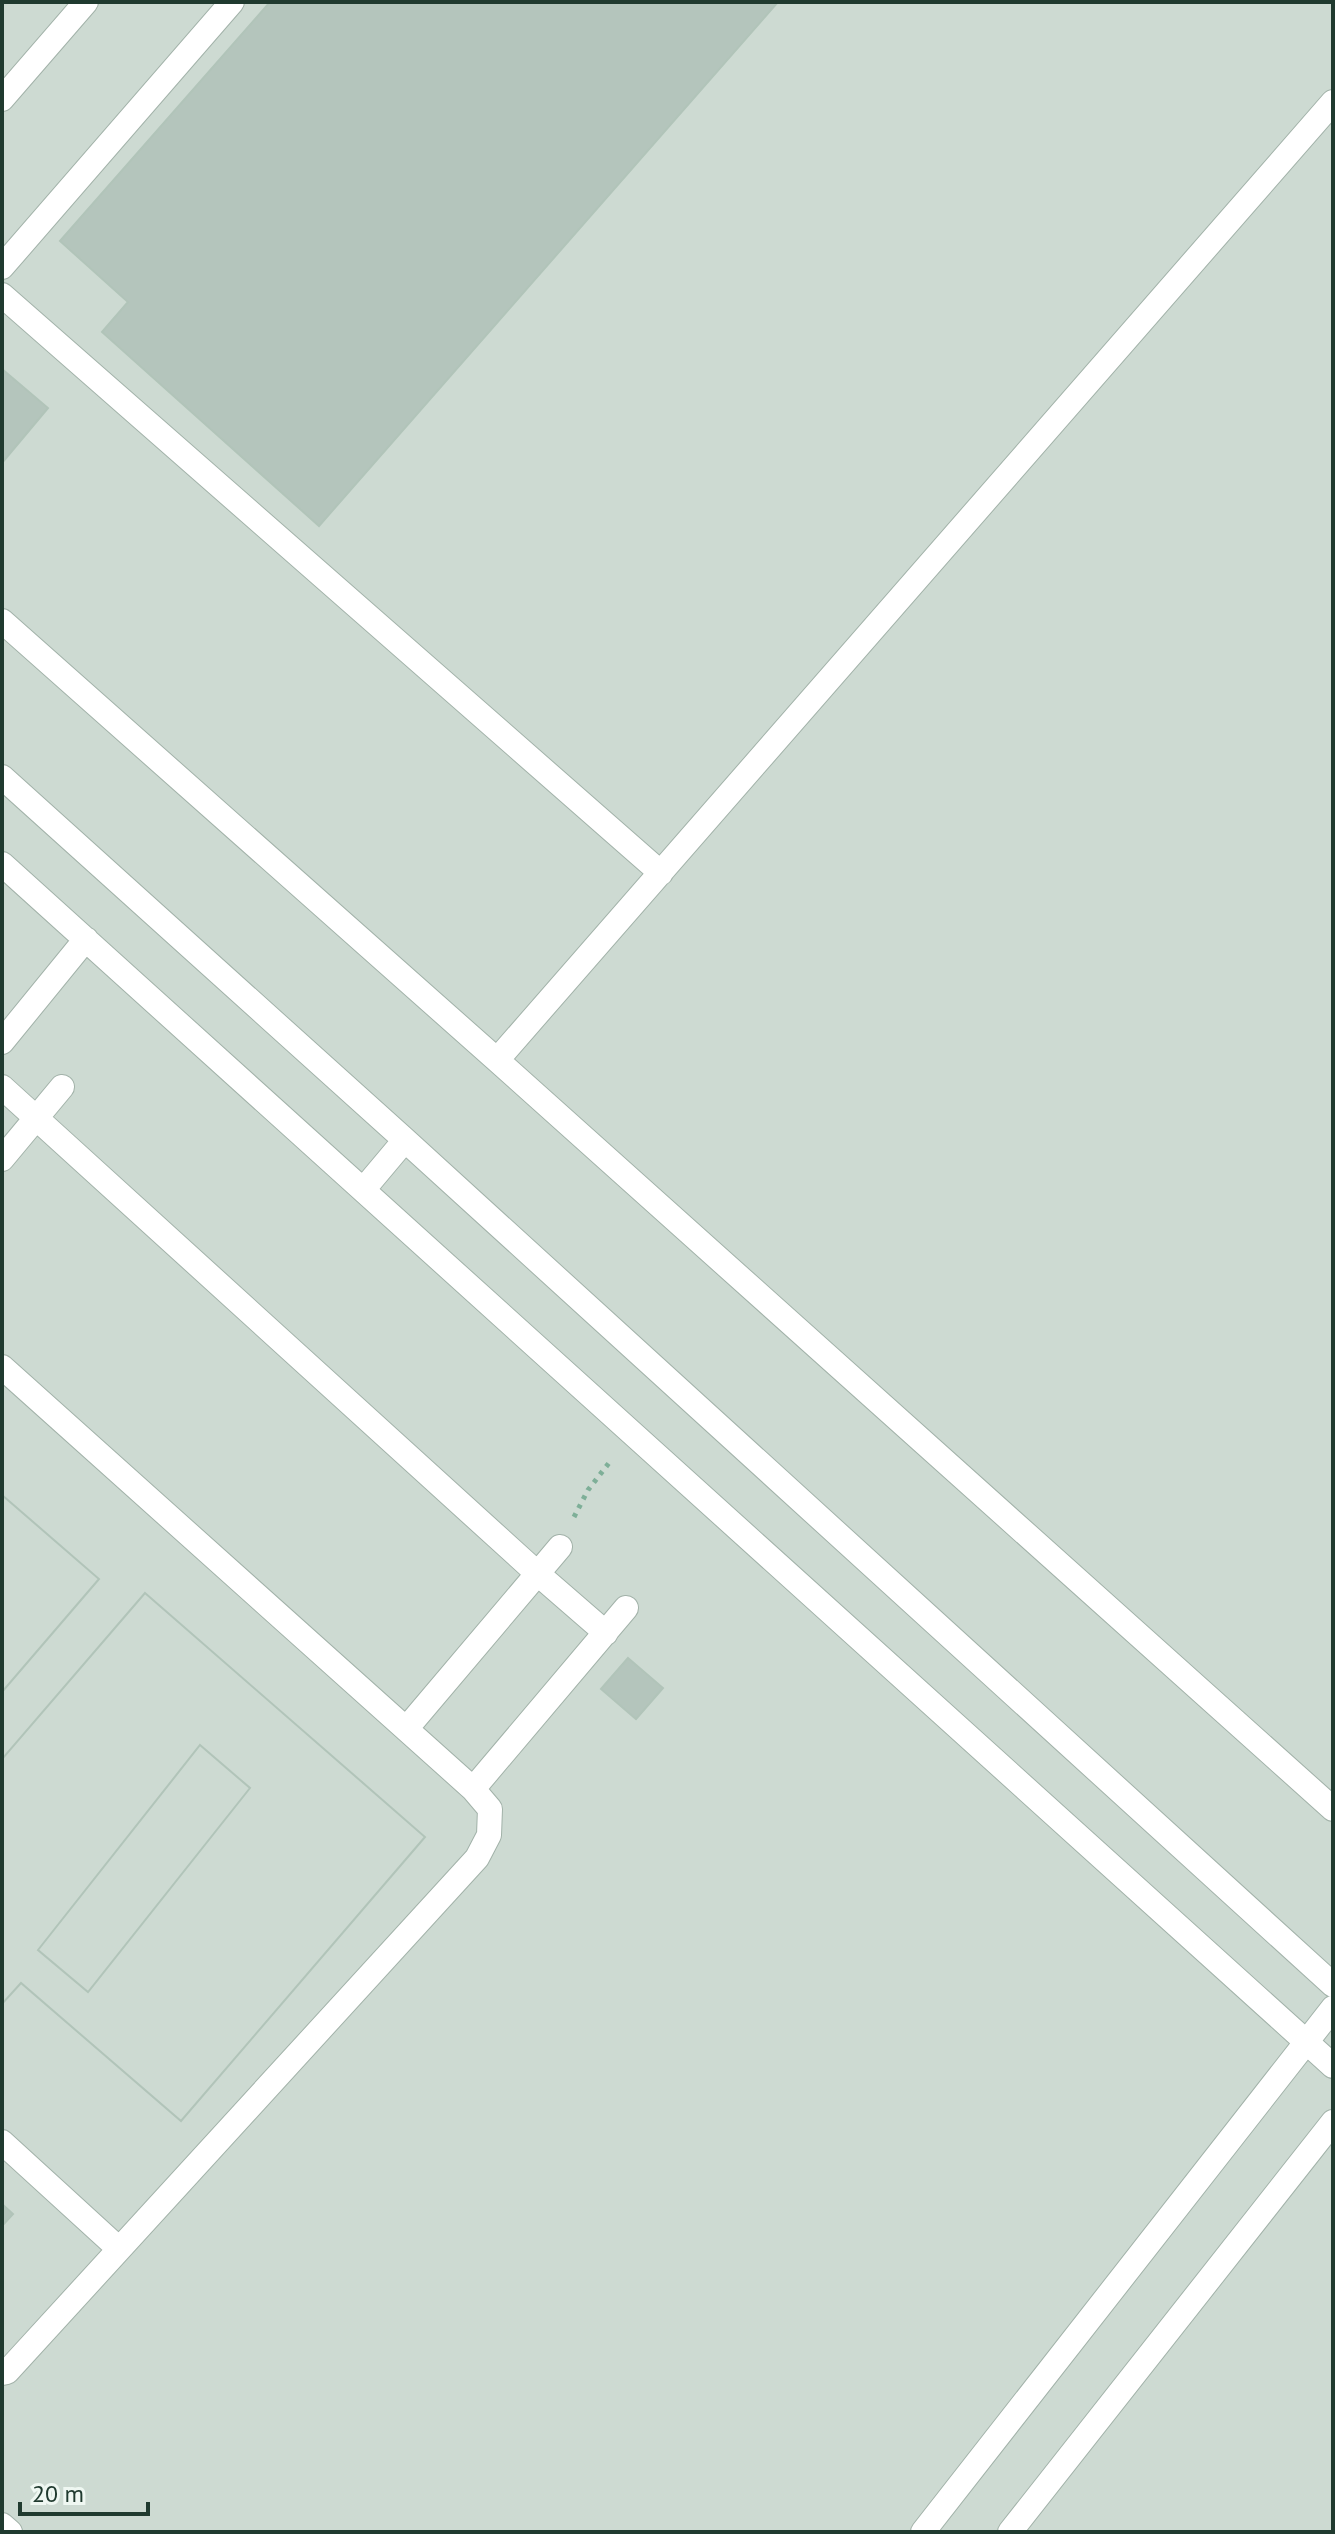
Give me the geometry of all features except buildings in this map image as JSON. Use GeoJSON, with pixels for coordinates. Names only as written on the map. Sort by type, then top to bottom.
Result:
{"type":"FeatureCollection","features":[{"type":"Feature","properties":{"kind":"street"},"geometry":{"type":"LineString","coordinates":[[2,99],[86,2]]}},
{"type":"Feature","properties":{"kind":"street"},"geometry":{"type":"LineString","coordinates":[[2,267],[232,2]]}},
{"type":"Feature","properties":{"kind":"street"},"geometry":{"type":"LineString","coordinates":[[497,1060],[1333,102]]}},
{"type":"Feature","properties":{"kind":"street"},"geometry":{"type":"LineString","coordinates":[[2,295],[661,873]]}},
{"type":"Feature","properties":{"kind":"street"},"geometry":{"type":"LineString","coordinates":[[2,621],[1333,1809]]}},
{"type":"Feature","properties":{"kind":"street"},"geometry":{"type":"LineString","coordinates":[[2,777],[1333,1985]]}},
{"type":"Feature","properties":{"kind":"street"},"geometry":{"type":"LineString","coordinates":[[2,864],[1333,2066]]}},
{"type":"Feature","properties":{"kind":"street"},"geometry":{"type":"LineString","coordinates":[[2,1042],[86,939]]}},
{"type":"Feature","properties":{"kind":"street"},"geometry":{"type":"LineString","coordinates":[[2,1087],[606,1633]]}},
{"type":"Feature","properties":{"kind":"street"},"geometry":{"type":"LineString","coordinates":[[2,1159],[62,1087]]}},
{"type":"Feature","properties":{"kind":"street"},"geometry":{"type":"LineString","coordinates":[[363,1190],[405,1140]]}},
{"type":"Feature","properties":{"kind":"street"},"geometry":{"type":"LineString","coordinates":[[2,1367],[473,1789],[490,1809],[489,1835],[477,1858],[7,2372],[2,2373]]}},
{"type":"Feature","properties":{"kind":"street"},"geometry":{"type":"LineString","coordinates":[[406,1729],[560,1547]]}},
{"type":"Feature","properties":{"kind":"street"},"geometry":{"type":"LineString","coordinates":[[473,1789],[626,1608]]}},
{"type":"Feature","properties":{"kind":"street"},"geometry":{"type":"LineString","coordinates":[[923,2532],[1333,2008]]}},
{"type":"Feature","properties":{"kind":"street"},"geometry":{"type":"LineString","coordinates":[[1010,2532],[1333,2122]]}},
{"type":"Feature","properties":{"kind":"street"},"geometry":{"type":"LineString","coordinates":[[2,2142],[118,2248]]}},
{"type":"Feature","properties":{"kind":"street"},"geometry":{"type":"LineString","coordinates":[[2,2525],[10,2532]]}},
{"type":"Feature","properties":{"kind":"path"},"geometry":{"type":"LineString","coordinates":[[560,1547],[588,1490],[632,1434]]}},
{"type":"Feature","properties":{"kind":"shaded area"},"geometry":{"type":"Polygon","coordinates":[[[2,2],[1333,2],[1333,2532],[2,2532],[2,2]]]}}]}
